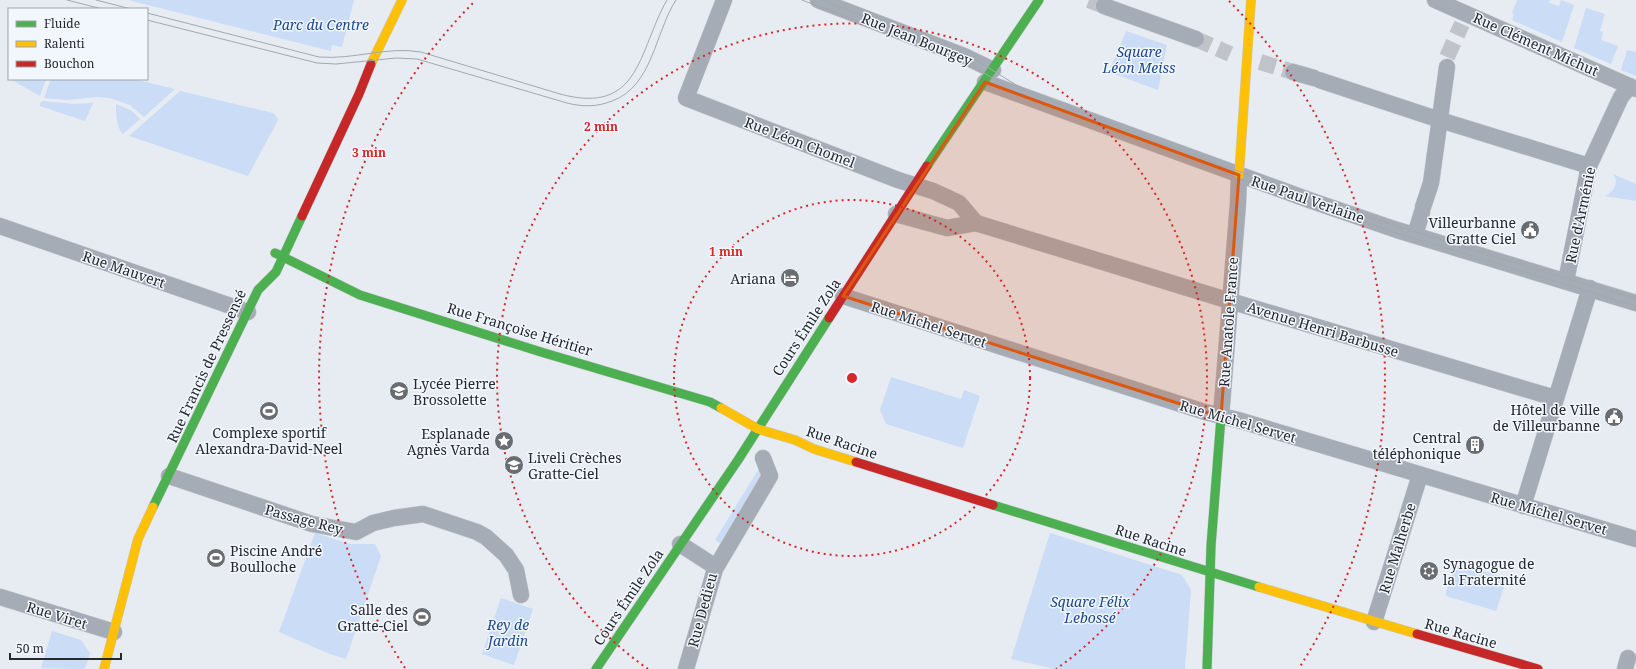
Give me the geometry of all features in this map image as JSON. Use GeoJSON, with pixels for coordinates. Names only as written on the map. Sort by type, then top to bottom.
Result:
{"type":"FeatureCollection","features":[{"type":"Feature","properties":{"kind":"street","name":"Rue Francis de Pressensé"},"geometry":{"type":"LineString","coordinates":[[104,669],[138,540],[258,290],[276,272],[279,255],[360,94],[367,72],[402,0]]}},
{"type":"Feature","properties":{"kind":"street","name":"Rue Léon Chomel"},"geometry":{"type":"LineString","coordinates":[[724,0],[686,98],[914,186]]}},
{"type":"Feature","properties":{"kind":"street","name":"Rue Jean Bourgey"},"geometry":{"type":"LineString","coordinates":[[818,0],[964,56],[989,76]]}},
{"type":"Feature","properties":{"kind":"street","name":"Cours Émile Zola"},"geometry":{"type":"LineString","coordinates":[[596,669],[758,429],[914,186],[1039,0]]}},
{"type":"Feature","properties":{"kind":"street","name":"Rue Anatole France"},"geometry":{"type":"LineString","coordinates":[[1207,669],[1211,572],[1221,417],[1238,203],[1251,0]]}},
{"type":"Feature","properties":{"kind":"street","name":"Rue Clément Michut"},"geometry":{"type":"LineString","coordinates":[[1435,0],[1633,88]]}},
{"type":"Feature","properties":{"kind":"street"},"geometry":{"type":"LineString","coordinates":[[1104,6],[1196,39]]}},
{"type":"Feature","properties":{"kind":"street"},"geometry":{"type":"LineString","coordinates":[[1415,235],[1431,183],[1447,67]]}},
{"type":"Feature","properties":{"kind":"street"},"geometry":{"type":"LineString","coordinates":[[1293,72],[1440,120],[1589,166]]}},
{"type":"Feature","properties":{"kind":"street","name":"Rue Paul Verlaine"},"geometry":{"type":"LineString","coordinates":[[989,76],[1239,175],[1415,235],[1636,303]]}},
{"type":"Feature","properties":{"kind":"street","name":"Rue d'Arménie"},"geometry":{"type":"LineString","coordinates":[[1566,281],[1589,166],[1621,97],[1633,88]]}},
{"type":"Feature","properties":{"kind":"street"},"geometry":{"type":"LineString","coordinates":[[914,186],[933,191],[959,203],[976,223]]}},
{"type":"Feature","properties":{"kind":"street","name":"Avenue Henri Barbusse"},"geometry":{"type":"LineString","coordinates":[[896,214],[946,228],[976,223],[1555,398]]}},
{"type":"Feature","properties":{"kind":"street","name":"Rue Mauvert"},"geometry":{"type":"LineString","coordinates":[[0,226],[248,312]]}},
{"type":"Feature","properties":{"kind":"street","name":"Rue Françoise Héritier"},"geometry":{"type":"LineString","coordinates":[[279,255],[360,295],[541,352],[710,402],[758,429]]}},
{"type":"Feature","properties":{"kind":"street"},"geometry":{"type":"LineString","coordinates":[[1523,506],[1590,288]]}},
{"type":"Feature","properties":{"kind":"street","name":"Rue Michel Servet"},"geometry":{"type":"LineString","coordinates":[[843,296],[1221,417],[1238,420],[1636,539]]}},
{"type":"Feature","properties":{"kind":"street","name":"Rue Racine"},"geometry":{"type":"LineString","coordinates":[[758,429],[795,440],[814,449],[1211,572],[1374,622],[1538,669]]}},
{"type":"Feature","properties":{"kind":"street"},"geometry":{"type":"LineString","coordinates":[[715,569],[770,476],[763,458]]}},
{"type":"Feature","properties":{"kind":"street","name":"Rue Malherbe"},"geometry":{"type":"LineString","coordinates":[[1374,622],[1420,475]]}},
{"type":"Feature","properties":{"kind":"street","name":"Passage Rey"},"geometry":{"type":"LineString","coordinates":[[169,476],[312,524],[356,532],[380,521],[423,514],[477,532],[497,546],[516,570],[520,595]]}},
{"type":"Feature","properties":{"kind":"street","name":"Rue Dedieu"},"geometry":{"type":"LineString","coordinates":[[680,544],[711,564],[715,569],[686,669]]}},
{"type":"Feature","properties":{"kind":"street","name":"Rue Viret"},"geometry":{"type":"LineString","coordinates":[[0,598],[114,632]]}},
{"type":"Feature","properties":{"kind":"highlighted area"},"geometry":{"type":"Polygon","coordinates":[[[985,82],[1239,175],[1221,417],[843,296],[985,82]]]}},
{"type":"Feature","properties":{"kind":"green space","name":"Parc du Centre"},"geometry":{"type":"Polygon","coordinates":[[[128,0],[354,0],[342,47],[332,45],[331,51],[128,0]]]}},
{"type":"Feature","properties":{"kind":"green space"},"geometry":{"type":"Polygon","coordinates":[[[1517,0],[1550,0],[1549,3],[1559,6],[1561,0],[1574,5],[1562,42],[1512,20],[1514,14],[1512,13],[1517,0]]]}},
{"type":"Feature","properties":{"kind":"green space"},"geometry":{"type":"Polygon","coordinates":[[[1586,8],[1605,14],[1600,31],[1603,32],[1601,40],[1618,46],[1611,64],[1574,48],[1586,8]]]}},
{"type":"Feature","properties":{"kind":"green space","name":"Square Léon Meiss"},"geometry":{"type":"Polygon","coordinates":[[[1126,31],[1167,45],[1158,90],[1109,72],[1126,31]]]}},
{"type":"Feature","properties":{"kind":"green space"},"geometry":{"type":"Polygon","coordinates":[[[1627,50],[1636,52],[1636,76],[1621,70],[1627,50]]]}},
{"type":"Feature","properties":{"kind":"green space"},"geometry":{"type":"Polygon","coordinates":[[[12,80],[46,80],[40,96],[12,80]]]}},
{"type":"Feature","properties":{"kind":"green space"},"geometry":{"type":"Polygon","coordinates":[[[51,80],[137,80],[175,89],[144,117],[130,105],[110,98],[96,97],[67,100],[44,98],[51,80]]]}},
{"type":"Feature","properties":{"kind":"green space"},"geometry":{"type":"Polygon","coordinates":[[[180,91],[273,113],[276,116],[278,120],[248,176],[129,136],[180,91]]]}},
{"type":"Feature","properties":{"kind":"green space"},"geometry":{"type":"Polygon","coordinates":[[[43,101],[73,104],[93,103],[85,121],[40,106],[40,103],[43,101]]]}},
{"type":"Feature","properties":{"kind":"green space"},"geometry":{"type":"Polygon","coordinates":[[[116,104],[132,111],[140,119],[123,134],[116,116],[116,104]]]}},
{"type":"Feature","properties":{"kind":"green space"},"geometry":{"type":"Polygon","coordinates":[[[1613,174],[1636,184],[1636,201],[1605,196],[1615,187],[1616,181],[1613,174]]]}},
{"type":"Feature","properties":{"kind":"green space"},"geometry":{"type":"Polygon","coordinates":[[[891,377],[961,399],[964,390],[980,396],[963,448],[886,424],[880,410],[891,377]]]}},
{"type":"Feature","properties":{"kind":"green space"},"geometry":{"type":"Polygon","coordinates":[[[760,467],[766,470],[729,550],[715,540],[760,467]]]}},
{"type":"Feature","properties":{"kind":"green space"},"geometry":{"type":"Polygon","coordinates":[[[315,533],[350,544],[375,544],[381,556],[346,659],[330,654],[279,632],[315,533]]]}},
{"type":"Feature","properties":{"kind":"green space","name":"Square Félix Lebossé"},"geometry":{"type":"Polygon","coordinates":[[[1050,533],[1182,575],[1191,590],[1185,669],[1055,669],[1011,659],[1050,533]]]}},
{"type":"Feature","properties":{"kind":"green space"},"geometry":{"type":"Polygon","coordinates":[[[1458,564],[1507,578],[1496,611],[1446,596],[1454,567],[1458,564]]]}},
{"type":"Feature","properties":{"kind":"green space","name":"Rey de Jardin"},"geometry":{"type":"Polygon","coordinates":[[[501,598],[533,609],[514,665],[482,654],[501,598]]]}},
{"type":"Feature","properties":{"kind":"green space"},"geometry":{"type":"Polygon","coordinates":[[[52,631],[81,640],[90,653],[86,667],[82,669],[41,668],[52,631]]]}},
{"type":"Feature","properties":{"kind":"tunnel"},"geometry":{"type":"LineString","coordinates":[[1089,0],[1104,6]]}},
{"type":"Feature","properties":{"kind":"tunnel"},"geometry":{"type":"LineString","coordinates":[[1447,57],[1462,24]]}},
{"type":"Feature","properties":{"kind":"tunnel"},"geometry":{"type":"LineString","coordinates":[[1196,39],[1230,54]]}},
{"type":"Feature","properties":{"kind":"tunnel"},"geometry":{"type":"LineString","coordinates":[[1260,62],[1293,72]]}},
{"type":"Feature","properties":{"kind":"tram line"},"geometry":{"type":"LineString","coordinates":[[67,0],[98,8]]}},
{"type":"Feature","properties":{"kind":"tram line"},"geometry":{"type":"LineString","coordinates":[[96,0],[127,8]]}},
{"type":"Feature","properties":{"kind":"tram line"},"geometry":{"type":"LineString","coordinates":[[148,13],[319,57],[344,57],[396,51],[421,52],[560,94],[587,98],[607,96],[622,87],[633,74],[642,58],[657,19],[667,0]]}},
{"type":"Feature","properties":{"kind":"tram line"},"geometry":{"type":"LineString","coordinates":[[148,20],[317,63],[336,64],[396,58],[417,59],[567,103],[590,106],[612,101],[626,94],[636,83],[645,71],[652,57],[663,27],[676,0]]}},
{"type":"Feature","properties":{"kind":"tram line"},"geometry":{"type":"LineString","coordinates":[[802,0],[965,62],[1033,102],[1206,167],[1390,231],[1636,306]]}},
{"type":"Feature","properties":{"kind":"tram line"},"geometry":{"type":"LineString","coordinates":[[822,0],[971,57],[1026,91],[1045,99],[1221,165],[1335,206],[1463,247],[1636,299]]}},
{"type":"Feature","properties":{"kind":"traffic: fast"},"geometry":{"type":"LineString","coordinates":[[927,166],[1039,0]]}},
{"type":"Feature","properties":{"kind":"traffic: fast"},"geometry":{"type":"LineString","coordinates":[[153,507],[258,290],[276,272],[302,216]]}},
{"type":"Feature","properties":{"kind":"traffic: fast"},"geometry":{"type":"LineString","coordinates":[[275,253],[360,295],[541,352],[710,402],[721,408]]}},
{"type":"Feature","properties":{"kind":"traffic: fast"},"geometry":{"type":"LineString","coordinates":[[596,669],[738,460],[829,318]]}},
{"type":"Feature","properties":{"kind":"traffic: fast"},"geometry":{"type":"LineString","coordinates":[[1207,669],[1211,546],[1221,417]]}},
{"type":"Feature","properties":{"kind":"traffic: fast"},"geometry":{"type":"LineString","coordinates":[[993,505],[1259,587]]}},
{"type":"Feature","properties":{"kind":"traffic: slow"},"geometry":{"type":"LineString","coordinates":[[371,64],[402,0]]}},
{"type":"Feature","properties":{"kind":"traffic: slow"},"geometry":{"type":"LineString","coordinates":[[1239,175],[1251,0]]}},
{"type":"Feature","properties":{"kind":"traffic: slow"},"geometry":{"type":"LineString","coordinates":[[721,408],[758,429],[795,440],[814,449],[856,462]]}},
{"type":"Feature","properties":{"kind":"traffic: slow"},"geometry":{"type":"LineString","coordinates":[[104,669],[138,539],[153,507]]}},
{"type":"Feature","properties":{"kind":"traffic: slow"},"geometry":{"type":"LineString","coordinates":[[1259,587],[1417,634]]}},
{"type":"Feature","properties":{"kind":"traffic: jam"},"geometry":{"type":"LineString","coordinates":[[302,216],[359,94],[371,64]]}},
{"type":"Feature","properties":{"kind":"traffic: jam"},"geometry":{"type":"LineString","coordinates":[[829,318],[927,166]]}},
{"type":"Feature","properties":{"kind":"traffic: jam"},"geometry":{"type":"LineString","coordinates":[[856,462],[993,505]]}},
{"type":"Feature","properties":{"kind":"traffic: jam"},"geometry":{"type":"LineString","coordinates":[[1417,634],[1538,669]]}},
{"type":"Feature","properties":{"kind":"place","name":"Villeurbanne Gratte Ciel"},"geometry":{"type":"Point","coordinates":[1530,230]}},
{"type":"Feature","properties":{"kind":"place","name":"Ariana"},"geometry":{"type":"Point","coordinates":[790,278]}},
{"type":"Feature","properties":{"kind":"place","name":"Lycée Pierre Brossolette"},"geometry":{"type":"Point","coordinates":[399,391]}},
{"type":"Feature","properties":{"kind":"place","name":"Complexe sportif Alexandra-David-Neel"},"geometry":{"type":"Point","coordinates":[269,411]}},
{"type":"Feature","properties":{"kind":"place","name":"Hôtel de Ville de Villeurbanne"},"geometry":{"type":"Point","coordinates":[1614,417]}},
{"type":"Feature","properties":{"kind":"place","name":"Esplanade Agnès Varda"},"geometry":{"type":"Point","coordinates":[504,441]}},
{"type":"Feature","properties":{"kind":"place","name":"Central téléphonique"},"geometry":{"type":"Point","coordinates":[1475,445]}},
{"type":"Feature","properties":{"kind":"place","name":"Liveli Crèches Gratte-Ciel"},"geometry":{"type":"Point","coordinates":[514,465]}},
{"type":"Feature","properties":{"kind":"place","name":"Piscine André Boulloche"},"geometry":{"type":"Point","coordinates":[216,558]}},
{"type":"Feature","properties":{"kind":"place","name":"Synagogue de la Fraternité"},"geometry":{"type":"Point","coordinates":[1429,571]}},
{"type":"Feature","properties":{"kind":"place","name":"Salle des Gratte-Ciel"},"geometry":{"type":"Point","coordinates":[422,617]}}]}
